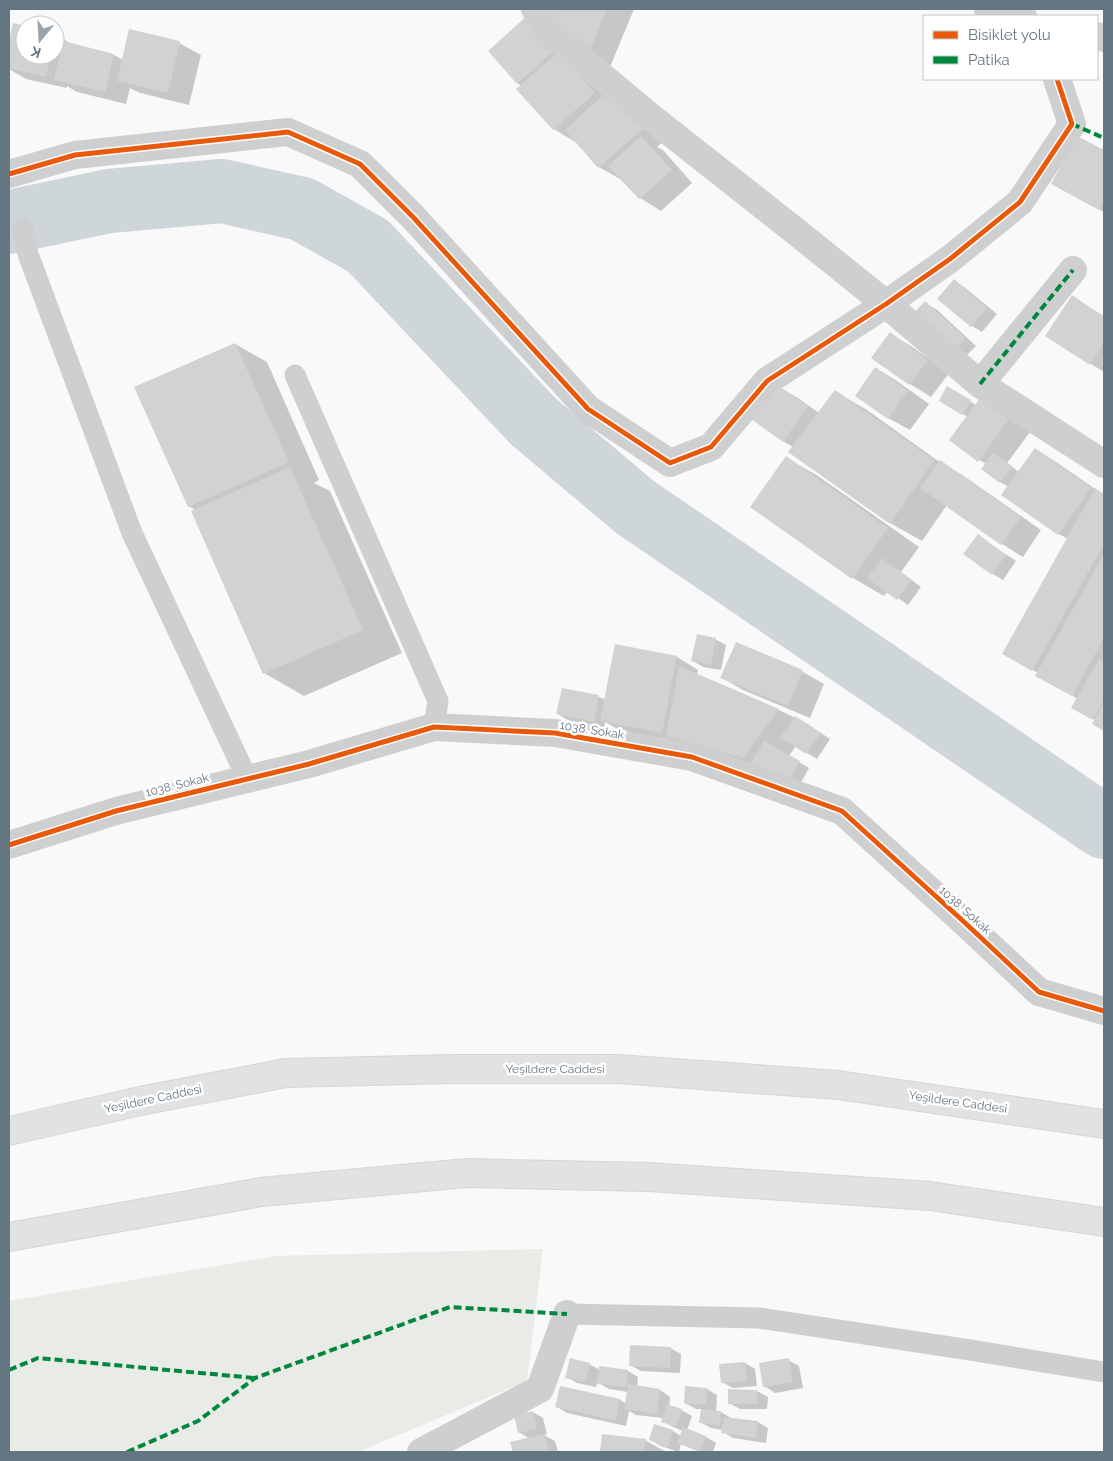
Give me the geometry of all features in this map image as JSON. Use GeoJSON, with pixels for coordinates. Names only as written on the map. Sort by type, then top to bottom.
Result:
{"type":"FeatureCollection","features":[{"type":"Feature","properties":{"kind":"highway","name":"Yeşildere Caddesi"},"geometry":{"type":"LineString","coordinates":[[9,1131],[140,1100],[286,1073],[452,1068],[618,1069],[838,1085],[1104,1124]]}},
{"type":"Feature","properties":{"kind":"highway"},"geometry":{"type":"LineString","coordinates":[[9,1237],[261,1192],[467,1173],[649,1177],[930,1196],[1104,1222]]}},
{"type":"Feature","properties":{"kind":"street"},"geometry":{"type":"LineString","coordinates":[[535,9],[549,32],[640,109],[886,304],[980,384],[1104,464]]}},
{"type":"Feature","properties":{"kind":"street"},"geometry":{"type":"LineString","coordinates":[[988,9],[1018,15]]}},
{"type":"Feature","properties":{"kind":"street"},"geometry":{"type":"LineString","coordinates":[[9,174],[75,155],[288,132],[360,164],[413,216],[588,409],[670,463],[711,447],[767,381],[886,304],[950,259],[1020,202],[1072,124],[1057,80]]}},
{"type":"Feature","properties":{"kind":"street"},"geometry":{"type":"LineString","coordinates":[[980,384],[1073,270]]}},
{"type":"Feature","properties":{"kind":"street","name":"1038. Sokak"},"geometry":{"type":"LineString","coordinates":[[9,845],[116,811],[309,764],[434,727],[555,733],[692,757],[842,812],[1039,992],[1104,1011]]}},
{"type":"Feature","properties":{"kind":"street"},"geometry":{"type":"LineString","coordinates":[[422,1452],[540,1388],[567,1314]]}},
{"type":"Feature","properties":{"kind":"lane"},"geometry":{"type":"LineString","coordinates":[[23,229],[28,254],[132,533],[247,778]]}},
{"type":"Feature","properties":{"kind":"lane"},"geometry":{"type":"LineString","coordinates":[[295,375],[438,701],[434,727]]}},
{"type":"Feature","properties":{"kind":"lane"},"geometry":{"type":"LineString","coordinates":[[567,1314],[759,1318],[1104,1372]]}},
{"type":"Feature","properties":{"kind":"shaded area"},"geometry":{"type":"Polygon","coordinates":[[[543,1249],[527,1381],[358,1452],[9,1452],[9,1301],[276,1256],[543,1249]]]}},
{"type":"Feature","properties":{"kind":"building"},"geometry":{"type":"Polygon","coordinates":[[[551,9],[607,9],[588,56],[546,25],[551,9]]]}},
{"type":"Feature","properties":{"kind":"building"},"geometry":{"type":"Polygon","coordinates":[[[529,14],[558,47],[517,84],[488,51],[529,14]]]}},
{"type":"Feature","properties":{"kind":"building"},"geometry":{"type":"Polygon","coordinates":[[[13,23],[15,24],[15,65],[49,65],[46,77],[9,68],[9,41],[13,23]]]}},
{"type":"Feature","properties":{"kind":"building"},"geometry":{"type":"Polygon","coordinates":[[[129,29],[180,41],[168,93],[117,81],[129,29]]]}},
{"type":"Feature","properties":{"kind":"building"},"geometry":{"type":"Polygon","coordinates":[[[65,42],[114,54],[105,92],[54,80],[57,65],[65,65],[65,42]]]}},
{"type":"Feature","properties":{"kind":"building"},"geometry":{"type":"Polygon","coordinates":[[[558,52],[595,93],[553,130],[516,89],[558,52]]]}},
{"type":"Feature","properties":{"kind":"building"},"geometry":{"type":"Polygon","coordinates":[[[611,88],[646,126],[598,168],[565,130],[611,88]]]}},
{"type":"Feature","properties":{"kind":"building"},"geometry":{"type":"Polygon","coordinates":[[[641,136],[672,170],[639,199],[608,166],[641,136]]]}},
{"type":"Feature","properties":{"kind":"building"},"geometry":{"type":"Polygon","coordinates":[[[1077,136],[1104,150],[1104,199],[1099,210],[1051,184],[1077,136]]]}},
{"type":"Feature","properties":{"kind":"building"},"geometry":{"type":"Polygon","coordinates":[[[954,279],[987,308],[971,327],[937,299],[954,279]]]}},
{"type":"Feature","properties":{"kind":"building"},"geometry":{"type":"Polygon","coordinates":[[[1072,295],[1104,317],[1104,343],[1090,365],[1045,336],[1072,295]]]}},
{"type":"Feature","properties":{"kind":"building"},"geometry":{"type":"Polygon","coordinates":[[[925,301],[966,339],[950,356],[910,317],[925,301]]]}},
{"type":"Feature","properties":{"kind":"building"},"geometry":{"type":"Polygon","coordinates":[[[890,332],[928,360],[909,385],[871,358],[890,332]]]}},
{"type":"Feature","properties":{"kind":"building"},"geometry":{"type":"Polygon","coordinates":[[[235,343],[289,462],[188,507],[134,387],[235,343]]]}},
{"type":"Feature","properties":{"kind":"building"},"geometry":{"type":"Polygon","coordinates":[[[875,367],[908,391],[888,419],[855,396],[875,367]]]}},
{"type":"Feature","properties":{"kind":"building"},"geometry":{"type":"Polygon","coordinates":[[[776,384],[808,406],[783,442],[751,419],[776,384]]]}},
{"type":"Feature","properties":{"kind":"building"},"geometry":{"type":"Polygon","coordinates":[[[947,386],[971,400],[962,415],[939,401],[947,386]]]}},
{"type":"Feature","properties":{"kind":"building"},"geometry":{"type":"Polygon","coordinates":[[[835,390],[934,460],[890,524],[788,452],[835,390]]]}},
{"type":"Feature","properties":{"kind":"building"},"geometry":{"type":"Polygon","coordinates":[[[983,394],[1012,415],[978,462],[949,440],[983,394]]]}},
{"type":"Feature","properties":{"kind":"building"},"geometry":{"type":"Polygon","coordinates":[[[1035,448],[1091,488],[1058,535],[1001,495],[1035,448]]]}},
{"type":"Feature","properties":{"kind":"building"},"geometry":{"type":"Polygon","coordinates":[[[993,453],[1012,466],[1000,483],[981,469],[993,453]]]}},
{"type":"Feature","properties":{"kind":"building"},"geometry":{"type":"Polygon","coordinates":[[[786,456],[888,528],[852,579],[750,507],[786,456]]]}},
{"type":"Feature","properties":{"kind":"building"},"geometry":{"type":"Polygon","coordinates":[[[940,460],[1021,517],[1001,545],[920,488],[940,460]]]}},
{"type":"Feature","properties":{"kind":"building"},"geometry":{"type":"Polygon","coordinates":[[[290,467],[363,630],[263,674],[191,511],[290,467]]]}},
{"type":"Feature","properties":{"kind":"building"},"geometry":{"type":"Polygon","coordinates":[[[1095,488],[1104,494],[1104,544],[1032,671],[1002,654],[1095,488]]]}},
{"type":"Feature","properties":{"kind":"building"},"geometry":{"type":"Polygon","coordinates":[[[978,534],[1006,555],[992,575],[963,554],[978,534]]]}},
{"type":"Feature","properties":{"kind":"building"},"geometry":{"type":"Polygon","coordinates":[[[1104,554],[1104,638],[1072,696],[1035,676],[1104,554]]]}},
{"type":"Feature","properties":{"kind":"building"},"geometry":{"type":"Polygon","coordinates":[[[882,558],[912,580],[897,600],[867,578],[882,558]]]}},
{"type":"Feature","properties":{"kind":"building"},"geometry":{"type":"Polygon","coordinates":[[[697,634],[716,638],[711,665],[691,661],[697,634]]]}},
{"type":"Feature","properties":{"kind":"building"},"geometry":{"type":"Polygon","coordinates":[[[736,642],[803,670],[788,706],[720,678],[736,642]]]}},
{"type":"Feature","properties":{"kind":"building"},"geometry":{"type":"Polygon","coordinates":[[[615,644],[677,656],[662,733],[600,721],[615,644]]]}},
{"type":"Feature","properties":{"kind":"building"},"geometry":{"type":"Polygon","coordinates":[[[1099,659],[1104,662],[1104,700],[1093,720],[1071,708],[1099,659]]]}},
{"type":"Feature","properties":{"kind":"building"},"geometry":{"type":"Polygon","coordinates":[[[679,666],[779,709],[743,758],[666,736],[679,666]]]}},
{"type":"Feature","properties":{"kind":"building"},"geometry":{"type":"Polygon","coordinates":[[[562,688],[599,695],[594,722],[556,714],[562,688]]]}},
{"type":"Feature","properties":{"kind":"building"},"geometry":{"type":"Polygon","coordinates":[[[1104,703],[1104,731],[1092,724],[1104,703]]]}},
{"type":"Feature","properties":{"kind":"building"},"geometry":{"type":"Polygon","coordinates":[[[795,716],[821,733],[806,754],[780,737],[795,716]]]}},
{"type":"Feature","properties":{"kind":"building"},"geometry":{"type":"Polygon","coordinates":[[[764,741],[800,761],[787,783],[751,763],[764,741]]]}},
{"type":"Feature","properties":{"kind":"building"},"geometry":{"type":"Polygon","coordinates":[[[630,1345],[671,1347],[670,1368],[629,1366],[630,1345]]]}},
{"type":"Feature","properties":{"kind":"building"},"geometry":{"type":"Polygon","coordinates":[[[570,1358],[590,1363],[585,1382],[565,1378],[570,1358]]]}},
{"type":"Feature","properties":{"kind":"building"},"geometry":{"type":"Polygon","coordinates":[[[789,1358],[793,1382],[763,1387],[759,1363],[789,1358]]]}},
{"type":"Feature","properties":{"kind":"building"},"geometry":{"type":"Polygon","coordinates":[[[745,1362],[747,1381],[721,1383],[719,1364],[745,1362]]]}},
{"type":"Feature","properties":{"kind":"building"},"geometry":{"type":"Polygon","coordinates":[[[599,1366],[628,1370],[626,1387],[597,1384],[599,1366]]]}},
{"type":"Feature","properties":{"kind":"building"},"geometry":{"type":"Polygon","coordinates":[[[628,1384],[660,1389],[657,1414],[624,1409],[628,1384]]]}},
{"type":"Feature","properties":{"kind":"building"},"geometry":{"type":"Polygon","coordinates":[[[560,1386],[620,1399],[616,1421],[555,1407],[560,1386]]]}},
{"type":"Feature","properties":{"kind":"building"},"geometry":{"type":"Polygon","coordinates":[[[685,1386],[707,1388],[706,1405],[684,1403],[685,1386]]]}},
{"type":"Feature","properties":{"kind":"building"},"geometry":{"type":"Polygon","coordinates":[[[728,1389],[757,1390],[757,1404],[728,1404],[728,1389]]]}},
{"type":"Feature","properties":{"kind":"building"},"geometry":{"type":"Polygon","coordinates":[[[667,1404],[682,1409],[676,1427],[661,1422],[667,1404]]]}},
{"type":"Feature","properties":{"kind":"building"},"geometry":{"type":"Polygon","coordinates":[[[701,1409],[721,1411],[720,1425],[699,1423],[701,1409]]]}},
{"type":"Feature","properties":{"kind":"building"},"geometry":{"type":"Polygon","coordinates":[[[533,1411],[537,1429],[518,1433],[514,1415],[533,1411]]]}},
{"type":"Feature","properties":{"kind":"building"},"geometry":{"type":"Polygon","coordinates":[[[724,1417],[758,1421],[756,1438],[721,1433],[724,1417]]]}},
{"type":"Feature","properties":{"kind":"building"},"geometry":{"type":"Polygon","coordinates":[[[654,1424],[673,1430],[668,1447],[649,1440],[654,1424]]]}},
{"type":"Feature","properties":{"kind":"building"},"geometry":{"type":"Polygon","coordinates":[[[683,1427],[706,1436],[700,1452],[677,1443],[683,1427]]]}},
{"type":"Feature","properties":{"kind":"building"},"geometry":{"type":"Polygon","coordinates":[[[544,1434],[549,1452],[513,1452],[510,1442],[544,1434]]]}},
{"type":"Feature","properties":{"kind":"building"},"geometry":{"type":"Polygon","coordinates":[[[602,1434],[646,1439],[644,1452],[600,1452],[602,1434]]]}},
{"type":"Feature","properties":{"kind":"waterway"},"geometry":{"type":"LineString","coordinates":[[9,222],[109,201],[222,191],[302,209],[368,246],[533,421],[635,507],[1104,827]]}},
{"type":"Feature","properties":{"kind":"marked path"},"geometry":{"type":"LineString","coordinates":[[1072,124],[1104,138]]}},
{"type":"Feature","properties":{"kind":"marked path"},"geometry":{"type":"LineString","coordinates":[[980,384],[1073,270]]}},
{"type":"Feature","properties":{"kind":"marked path"},"geometry":{"type":"LineString","coordinates":[[127,1452],[198,1421],[255,1378],[450,1307],[567,1314]]}},
{"type":"Feature","properties":{"kind":"marked path"},"geometry":{"type":"LineString","coordinates":[[9,1370],[38,1358],[255,1378]]}},
{"type":"Feature","properties":{"kind":"cycle path"},"geometry":{"type":"LineString","coordinates":[[9,174],[75,155],[288,132],[360,164],[413,217],[588,409],[670,463],[711,447],[767,381],[886,304],[950,259],[1020,202],[1072,124],[1057,80]]}},
{"type":"Feature","properties":{"kind":"cycle path"},"geometry":{"type":"LineString","coordinates":[[9,845],[116,811],[309,764],[434,727],[555,733],[692,757],[842,811],[1039,992],[1104,1011]]}}]}
